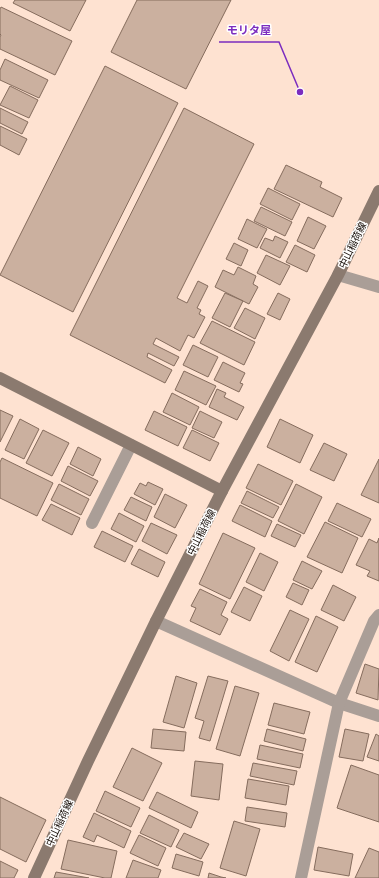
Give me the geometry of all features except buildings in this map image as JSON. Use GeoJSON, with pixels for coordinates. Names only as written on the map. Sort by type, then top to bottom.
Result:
{"type":"FeatureCollection","features":[{"type":"Feature","properties":{"kind":"main road","name":"中山稲荷線"},"geometry":{"type":"LineString","coordinates":[[34,878],[88,761],[156,621],[222,491],[338,275],[379,191]]}},
{"type":"Feature","properties":{"kind":"main road"},"geometry":{"type":"LineString","coordinates":[[0,378],[222,491]]}},
{"type":"Feature","properties":{"kind":"street"},"geometry":{"type":"LineString","coordinates":[[338,275],[379,287]]}},
{"type":"Feature","properties":{"kind":"street"},"geometry":{"type":"LineString","coordinates":[[92,523],[131,444]]}},
{"type":"Feature","properties":{"kind":"street"},"geometry":{"type":"LineString","coordinates":[[300,878],[339,703],[374,621],[379,616]]}},
{"type":"Feature","properties":{"kind":"street"},"geometry":{"type":"LineString","coordinates":[[156,621],[339,703],[379,716]]}},
{"type":"Feature","properties":{"kind":"place","name":"モリタ屋"},"geometry":{"type":"Point","coordinates":[300,92]}}]}
